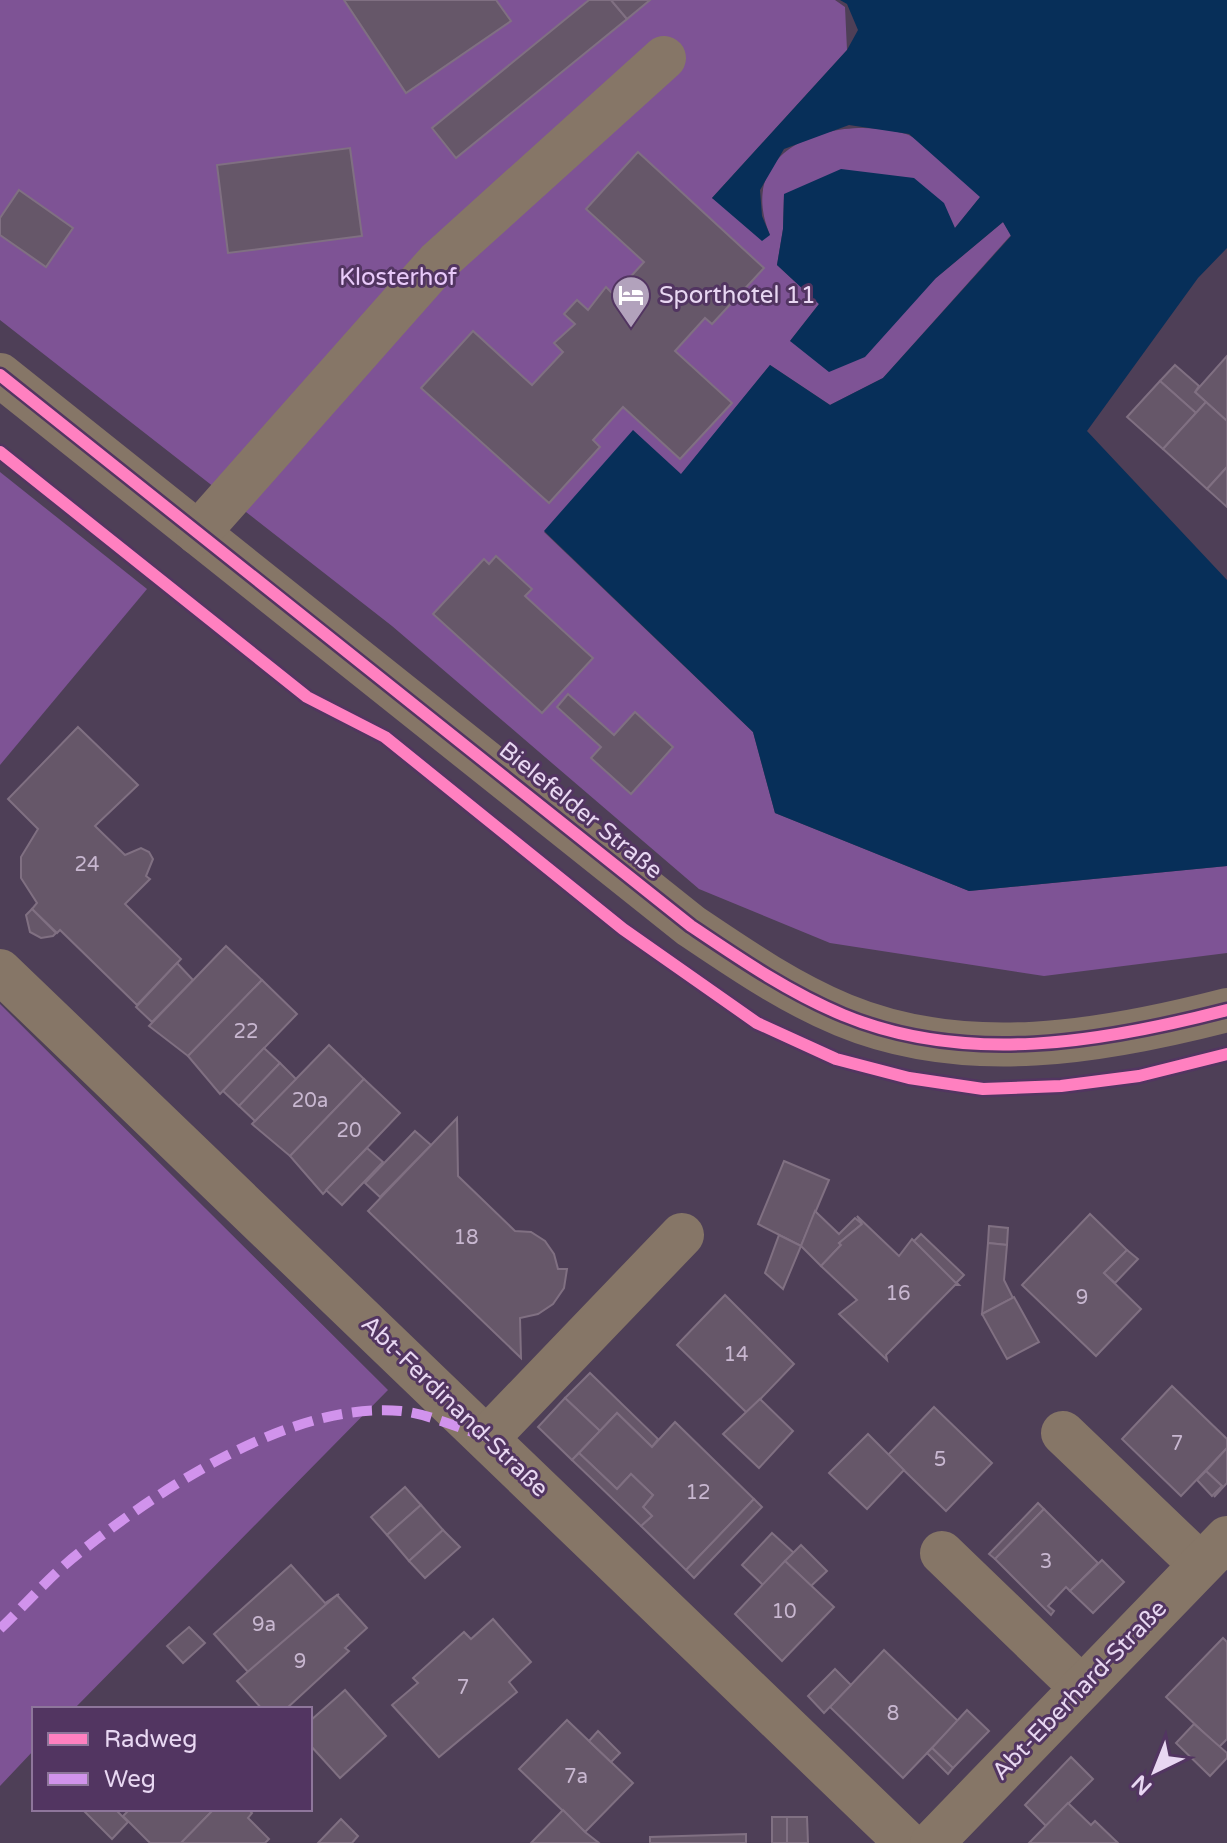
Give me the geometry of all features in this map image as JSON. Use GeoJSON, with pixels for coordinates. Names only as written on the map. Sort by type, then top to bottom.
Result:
{"type":"FeatureCollection","features":[{"type":"Feature","properties":{"kind":"street"},"geometry":{"type":"LineString","coordinates":[[198,533],[438,262],[664,58]]}},
{"type":"Feature","properties":{"kind":"street","name":"Bielefelder Straße"},"geometry":{"type":"LineString","coordinates":[[0,375],[691,926],[770,979],[845,1016],[969,1044],[1053,1044],[1156,1028],[1227,1010]]}},
{"type":"Feature","properties":{"kind":"street","name":"Abt-Ferdinand-Straße"},"geometry":{"type":"LineString","coordinates":[[0,971],[907,1843]]}},
{"type":"Feature","properties":{"kind":"street"},"geometry":{"type":"LineString","coordinates":[[488,1437],[682,1235]]}},
{"type":"Feature","properties":{"kind":"street"},"geometry":{"type":"LineString","coordinates":[[1063,1433],[1213,1551]]}},
{"type":"Feature","properties":{"kind":"street","name":"Abt-Eberhard-Straße"},"geometry":{"type":"LineString","coordinates":[[932,1843],[1213,1551]]}},
{"type":"Feature","properties":{"kind":"street"},"geometry":{"type":"LineString","coordinates":[[942,1553],[1081,1687]]}},
{"type":"Feature","properties":{"kind":"green space","name":"Klosterhof"},"geometry":{"type":"Polygon","coordinates":[[[0,0],[835,0],[845,7],[847,50],[712,198],[770,235],[762,204],[766,179],[779,158],[798,143],[823,133],[850,128],[879,129],[913,137],[981,196],[954,229],[784,194],[783,229],[777,265],[819,304],[790,341],[936,278],[1003,222],[1011,235],[883,378],[830,405],[770,365],[681,475],[544,532],[753,732],[775,813],[969,891],[1227,866],[1227,953],[1044,976],[830,943],[699,889],[392,626],[0,320],[0,0]]]}},
{"type":"Feature","properties":{"kind":"green space"},"geometry":{"type":"Polygon","coordinates":[[[0,472],[147,589],[0,765],[0,472]]]}},
{"type":"Feature","properties":{"kind":"green space"},"geometry":{"type":"Polygon","coordinates":[[[0,1004],[388,1390],[76,1707],[32,1707],[32,1752],[0,1786],[0,1004]]]}},
{"type":"Feature","properties":{"kind":"water"},"geometry":{"type":"Polygon","coordinates":[[[840,0],[1227,0],[1227,248],[1198,278],[1087,431],[1227,580],[1227,866],[969,891],[775,813],[753,732],[544,531],[633,430],[681,474],[770,365],[830,405],[883,378],[1011,236],[1003,222],[936,278],[865,357],[829,372],[790,341],[819,304],[777,265],[783,229],[784,194],[841,169],[914,178],[944,203],[955,228],[980,197],[909,134],[849,125],[784,149],[760,190],[762,216],[770,235],[762,241],[712,198],[847,50],[858,30],[847,4],[840,0]]]}},
{"type":"Feature","properties":{"kind":"building"},"geometry":{"type":"Polygon","coordinates":[[[344,0],[496,0],[511,21],[406,93],[344,0]]]}},
{"type":"Feature","properties":{"kind":"building"},"geometry":{"type":"Polygon","coordinates":[[[589,0],[611,0],[627,19],[456,158],[432,128],[589,0]]]}},
{"type":"Feature","properties":{"kind":"building"},"geometry":{"type":"Polygon","coordinates":[[[611,0],[650,0],[627,19],[611,0]]]}},
{"type":"Feature","properties":{"kind":"building"},"geometry":{"type":"Polygon","coordinates":[[[350,148],[362,236],[228,253],[217,165],[350,148]]]}},
{"type":"Feature","properties":{"kind":"building","name":"Sporthotel 11"},"geometry":{"type":"Polygon","coordinates":[[[638,152],[764,268],[712,324],[705,318],[675,351],[732,403],[680,459],[623,407],[593,440],[600,447],[549,503],[421,388],[473,331],[532,385],[563,352],[554,343],[575,324],[564,314],[577,300],[588,310],[606,287],[614,295],[644,262],[586,209],[638,152]]]}},
{"type":"Feature","properties":{"kind":"building"},"geometry":{"type":"Polygon","coordinates":[[[19,190],[73,228],[46,267],[0,235],[0,218],[19,190]]]}},
{"type":"Feature","properties":{"kind":"building"},"geometry":{"type":"Polygon","coordinates":[[[1227,356],[1227,421],[1195,392],[1227,356]]]}},
{"type":"Feature","properties":{"kind":"building"},"geometry":{"type":"Polygon","coordinates":[[[1175,365],[1199,386],[1195,392],[1206,402],[1196,413],[1160,381],[1175,365]]]}},
{"type":"Feature","properties":{"kind":"building"},"geometry":{"type":"Polygon","coordinates":[[[1160,381],[1196,413],[1163,449],[1127,417],[1160,381]]]}},
{"type":"Feature","properties":{"kind":"building"},"geometry":{"type":"Polygon","coordinates":[[[1206,402],[1227,421],[1227,467],[1207,489],[1163,449],[1206,402]]]}},
{"type":"Feature","properties":{"kind":"building"},"geometry":{"type":"Polygon","coordinates":[[[1227,467],[1227,507],[1207,489],[1227,467]]]}},
{"type":"Feature","properties":{"kind":"building"},"geometry":{"type":"Polygon","coordinates":[[[496,556],[532,589],[525,596],[593,658],[542,713],[433,614],[484,559],[489,564],[496,556]]]}},
{"type":"Feature","properties":{"kind":"building"},"geometry":{"type":"Polygon","coordinates":[[[568,694],[614,735],[635,712],[673,747],[631,794],[591,758],[601,747],[557,707],[568,694]]]}},
{"type":"Feature","properties":{"kind":"building"},"geometry":{"type":"Polygon","coordinates":[[[78,727],[138,785],[95,826],[125,855],[141,848],[149,852],[153,859],[146,876],[150,879],[125,904],[181,959],[137,1005],[60,930],[57,933],[32,909],[37,903],[21,878],[21,857],[38,829],[8,799],[78,727]]]}},
{"type":"Feature","properties":{"kind":"building"},"geometry":{"type":"Polygon","coordinates":[[[32,909],[56,933],[53,936],[41,938],[30,932],[26,915],[32,909]]]}},
{"type":"Feature","properties":{"kind":"building"},"geometry":{"type":"Polygon","coordinates":[[[226,946],[262,980],[188,1056],[149,1026],[226,946]]]}},
{"type":"Feature","properties":{"kind":"building"},"geometry":{"type":"Polygon","coordinates":[[[177,963],[193,980],[152,1022],[136,1007],[177,963]]]}},
{"type":"Feature","properties":{"kind":"building"},"geometry":{"type":"Polygon","coordinates":[[[262,980],[297,1014],[220,1094],[188,1056],[262,980]]]}},
{"type":"Feature","properties":{"kind":"building"},"geometry":{"type":"Polygon","coordinates":[[[329,1045],[364,1079],[290,1156],[252,1124],[329,1045]]]}},
{"type":"Feature","properties":{"kind":"building"},"geometry":{"type":"Polygon","coordinates":[[[264,1048],[280,1063],[239,1106],[223,1091],[264,1048]]]}},
{"type":"Feature","properties":{"kind":"building"},"geometry":{"type":"Polygon","coordinates":[[[280,1063],[296,1079],[255,1121],[239,1106],[280,1063]]]}},
{"type":"Feature","properties":{"kind":"building"},"geometry":{"type":"Polygon","coordinates":[[[364,1079],[400,1113],[323,1194],[290,1156],[364,1079]]]}},
{"type":"Feature","properties":{"kind":"building"},"geometry":{"type":"Polygon","coordinates":[[[457,1118],[458,1176],[515,1231],[531,1232],[545,1241],[554,1254],[558,1269],[567,1269],[564,1288],[553,1304],[538,1314],[520,1318],[521,1358],[368,1211],[457,1118]]]}},
{"type":"Feature","properties":{"kind":"building"},"geometry":{"type":"Polygon","coordinates":[[[415,1131],[431,1145],[380,1197],[365,1183],[415,1131]]]}},
{"type":"Feature","properties":{"kind":"building"},"geometry":{"type":"Polygon","coordinates":[[[367,1148],[383,1162],[342,1205],[326,1190],[367,1148]]]}},
{"type":"Feature","properties":{"kind":"building"},"geometry":{"type":"Polygon","coordinates":[[[784,1161],[829,1180],[801,1246],[758,1224],[784,1161]]]}},
{"type":"Feature","properties":{"kind":"building"},"geometry":{"type":"Polygon","coordinates":[[[815,1211],[839,1234],[855,1218],[862,1224],[839,1243],[841,1245],[821,1266],[801,1246],[815,1211]]]}},
{"type":"Feature","properties":{"kind":"building"},"geometry":{"type":"Polygon","coordinates":[[[1090,1214],[1127,1250],[1104,1273],[1141,1309],[1096,1356],[1022,1285],[1090,1214]]]}},
{"type":"Feature","properties":{"kind":"building"},"geometry":{"type":"Polygon","coordinates":[[[857,1216],[899,1256],[912,1239],[959,1285],[955,1285],[886,1355],[887,1360],[839,1314],[857,1300],[821,1266],[841,1245],[839,1243],[862,1224],[857,1216]]]}},
{"type":"Feature","properties":{"kind":"building"},"geometry":{"type":"Polygon","coordinates":[[[989,1226],[1008,1228],[1007,1245],[988,1243],[989,1226]]]}},
{"type":"Feature","properties":{"kind":"building"},"geometry":{"type":"Polygon","coordinates":[[[921,1234],[964,1275],[956,1283],[914,1241],[921,1234]]]}},
{"type":"Feature","properties":{"kind":"building"},"geometry":{"type":"Polygon","coordinates":[[[779,1235],[801,1246],[783,1289],[765,1273],[779,1235]]]}},
{"type":"Feature","properties":{"kind":"building"},"geometry":{"type":"Polygon","coordinates":[[[988,1243],[1007,1245],[1004,1280],[1013,1298],[982,1314],[988,1243]]]}},
{"type":"Feature","properties":{"kind":"building"},"geometry":{"type":"Polygon","coordinates":[[[1127,1250],[1138,1259],[1115,1283],[1104,1273],[1127,1250]]]}},
{"type":"Feature","properties":{"kind":"building"},"geometry":{"type":"Polygon","coordinates":[[[725,1295],[794,1364],[747,1413],[677,1345],[725,1295]]]}},
{"type":"Feature","properties":{"kind":"building"},"geometry":{"type":"Polygon","coordinates":[[[1014,1297],[1039,1342],[1007,1359],[982,1314],[1014,1297]]]}},
{"type":"Feature","properties":{"kind":"building"},"geometry":{"type":"Polygon","coordinates":[[[590,1373],[658,1439],[652,1447],[617,1413],[600,1431],[565,1398],[590,1373]]]}},
{"type":"Feature","properties":{"kind":"building"},"geometry":{"type":"Polygon","coordinates":[[[1172,1386],[1227,1439],[1227,1448],[1181,1496],[1122,1439],[1172,1386]]]}},
{"type":"Feature","properties":{"kind":"building"},"geometry":{"type":"Polygon","coordinates":[[[565,1398],[600,1431],[572,1460],[538,1427],[565,1398]]]}},
{"type":"Feature","properties":{"kind":"building"},"geometry":{"type":"Polygon","coordinates":[[[760,1399],[793,1431],[759,1468],[723,1434],[760,1399]]]}},
{"type":"Feature","properties":{"kind":"building"},"geometry":{"type":"Polygon","coordinates":[[[934,1407],[992,1463],[946,1511],[888,1455],[934,1407]]]}},
{"type":"Feature","properties":{"kind":"building"},"geometry":{"type":"Polygon","coordinates":[[[617,1413],[652,1447],[675,1422],[754,1499],[686,1570],[641,1526],[652,1516],[643,1507],[653,1495],[631,1474],[617,1489],[579,1453],[617,1413]]]}},
{"type":"Feature","properties":{"kind":"building"},"geometry":{"type":"Polygon","coordinates":[[[868,1434],[904,1470],[867,1509],[829,1473],[868,1434]]]}},
{"type":"Feature","properties":{"kind":"building"},"geometry":{"type":"Polygon","coordinates":[[[1227,1448],[1227,1483],[1214,1497],[1222,1486],[1206,1471],[1227,1448]]]}},
{"type":"Feature","properties":{"kind":"building"},"geometry":{"type":"Polygon","coordinates":[[[579,1453],[617,1489],[631,1474],[653,1495],[643,1507],[652,1516],[641,1526],[572,1460],[579,1453]]]}},
{"type":"Feature","properties":{"kind":"building"},"geometry":{"type":"Polygon","coordinates":[[[1206,1471],[1222,1486],[1212,1496],[1197,1480],[1206,1471]]]}},
{"type":"Feature","properties":{"kind":"building"},"geometry":{"type":"Polygon","coordinates":[[[405,1487],[421,1505],[387,1535],[371,1517],[405,1487]]]}},
{"type":"Feature","properties":{"kind":"building"},"geometry":{"type":"Polygon","coordinates":[[[754,1499],[762,1507],[694,1578],[686,1570],[754,1499]]]}},
{"type":"Feature","properties":{"kind":"building"},"geometry":{"type":"Polygon","coordinates":[[[1038,1503],[1044,1509],[995,1559],[989,1554],[1038,1503]]]}},
{"type":"Feature","properties":{"kind":"building"},"geometry":{"type":"Polygon","coordinates":[[[421,1505],[443,1530],[409,1561],[387,1535],[421,1505]]]}},
{"type":"Feature","properties":{"kind":"building"},"geometry":{"type":"Polygon","coordinates":[[[1044,1509],[1098,1563],[1070,1591],[1066,1587],[1048,1606],[1054,1611],[1051,1615],[995,1559],[1044,1509]]]}},
{"type":"Feature","properties":{"kind":"building"},"geometry":{"type":"Polygon","coordinates":[[[443,1530],[460,1547],[425,1578],[409,1561],[443,1530]]]}},
{"type":"Feature","properties":{"kind":"building"},"geometry":{"type":"Polygon","coordinates":[[[772,1533],[794,1553],[763,1585],[742,1565],[772,1533]]]}},
{"type":"Feature","properties":{"kind":"building"},"geometry":{"type":"Polygon","coordinates":[[[801,1545],[827,1571],[811,1586],[785,1561],[801,1545]]]}},
{"type":"Feature","properties":{"kind":"building"},"geometry":{"type":"Polygon","coordinates":[[[1102,1560],[1124,1582],[1093,1613],[1070,1591],[1102,1560]]]}},
{"type":"Feature","properties":{"kind":"building"},"geometry":{"type":"Polygon","coordinates":[[[785,1561],[834,1607],[782,1661],[735,1614],[785,1561]]]}},
{"type":"Feature","properties":{"kind":"building"},"geometry":{"type":"Polygon","coordinates":[[[291,1565],[325,1603],[339,1594],[249,1673],[214,1634],[291,1565]]]}},
{"type":"Feature","properties":{"kind":"building"},"geometry":{"type":"Polygon","coordinates":[[[337,1595],[367,1628],[345,1648],[349,1651],[288,1707],[260,1707],[237,1681],[337,1595]]]}},
{"type":"Feature","properties":{"kind":"building"},"geometry":{"type":"Polygon","coordinates":[[[493,1619],[531,1662],[509,1682],[517,1692],[439,1757],[392,1705],[418,1683],[413,1678],[464,1632],[471,1639],[493,1619]]]}},
{"type":"Feature","properties":{"kind":"building"},"geometry":{"type":"Polygon","coordinates":[[[189,1627],[205,1643],[183,1663],[167,1646],[189,1627]]]}},
{"type":"Feature","properties":{"kind":"building"},"geometry":{"type":"Polygon","coordinates":[[[1223,1638],[1227,1642],[1227,1739],[1219,1747],[1166,1697],[1223,1638]]]}},
{"type":"Feature","properties":{"kind":"building"},"geometry":{"type":"Polygon","coordinates":[[[884,1650],[958,1721],[903,1778],[830,1707],[884,1650]]]}},
{"type":"Feature","properties":{"kind":"building"},"geometry":{"type":"Polygon","coordinates":[[[835,1669],[851,1685],[824,1713],[808,1696],[835,1669]]]}},
{"type":"Feature","properties":{"kind":"building"},"geometry":{"type":"Polygon","coordinates":[[[345,1690],[386,1736],[340,1778],[312,1747],[312,1719],[345,1690]]]}},
{"type":"Feature","properties":{"kind":"building"},"geometry":{"type":"Polygon","coordinates":[[[967,1710],[989,1731],[953,1768],[932,1748],[967,1710]]]}},
{"type":"Feature","properties":{"kind":"building"},"geometry":{"type":"Polygon","coordinates":[[[567,1720],[633,1783],[585,1832],[519,1769],[567,1720]]]}},
{"type":"Feature","properties":{"kind":"building"},"geometry":{"type":"Polygon","coordinates":[[[1194,1724],[1227,1753],[1227,1758],[1210,1776],[1176,1743],[1194,1724]]]}},
{"type":"Feature","properties":{"kind":"building"},"geometry":{"type":"Polygon","coordinates":[[[598,1731],[620,1753],[611,1762],[589,1741],[598,1731]]]}},
{"type":"Feature","properties":{"kind":"building"},"geometry":{"type":"Polygon","coordinates":[[[932,1748],[953,1768],[948,1774],[927,1753],[932,1748]]]}},
{"type":"Feature","properties":{"kind":"building"},"geometry":{"type":"Polygon","coordinates":[[[1071,1757],[1093,1779],[1046,1826],[1025,1805],[1071,1757]]]}},
{"type":"Feature","properties":{"kind":"building"},"geometry":{"type":"Polygon","coordinates":[[[1068,1803],[1091,1825],[1095,1821],[1118,1843],[1029,1843],[1068,1803]]]}},
{"type":"Feature","properties":{"kind":"building"},"geometry":{"type":"Polygon","coordinates":[[[563,1810],[585,1832],[599,1843],[531,1843],[563,1810]]]}},
{"type":"Feature","properties":{"kind":"building"},"geometry":{"type":"Polygon","coordinates":[[[84,1811],[117,1811],[128,1822],[112,1839],[84,1811]]]}},
{"type":"Feature","properties":{"kind":"building"},"geometry":{"type":"Polygon","coordinates":[[[128,1811],[212,1811],[181,1843],[150,1843],[123,1816],[128,1811]]]}},
{"type":"Feature","properties":{"kind":"building"},"geometry":{"type":"Polygon","coordinates":[[[212,1811],[250,1811],[252,1813],[248,1818],[269,1839],[265,1843],[181,1843],[212,1811]]]}},
{"type":"Feature","properties":{"kind":"building"},"geometry":{"type":"Polygon","coordinates":[[[772,1817],[787,1817],[787,1843],[772,1843],[772,1817]]]}},
{"type":"Feature","properties":{"kind":"building"},"geometry":{"type":"Polygon","coordinates":[[[787,1817],[807,1817],[808,1843],[787,1843],[787,1817]]]}},
{"type":"Feature","properties":{"kind":"building"},"geometry":{"type":"Polygon","coordinates":[[[341,1819],[358,1836],[352,1843],[318,1843],[341,1819]]]}},
{"type":"Feature","properties":{"kind":"building"},"geometry":{"type":"Polygon","coordinates":[[[746,1834],[746,1843],[650,1843],[650,1837],[746,1834]]]}},
{"type":"Feature","properties":{"kind":"marked path"},"geometry":{"type":"LineString","coordinates":[[0,1629],[58,1571],[112,1528],[188,1477],[273,1434],[316,1420],[359,1412],[401,1411],[434,1418],[488,1437]]}},
{"type":"Feature","properties":{"kind":"cycle path"},"geometry":{"type":"LineString","coordinates":[[0,375],[691,926],[803,996],[843,1015],[890,1031],[937,1040],[986,1044],[1035,1044],[1083,1039],[1227,1010]]}},
{"type":"Feature","properties":{"kind":"cycle path"},"geometry":{"type":"LineString","coordinates":[[0,452],[307,697],[385,737],[623,929],[757,1023],[836,1059],[909,1078],[983,1089],[1061,1086],[1139,1076],[1227,1054]]}},
{"type":"Feature","properties":{"kind":"place","name":"Sporthotel 11"},"geometry":{"type":"Point","coordinates":[631,329]}}]}
